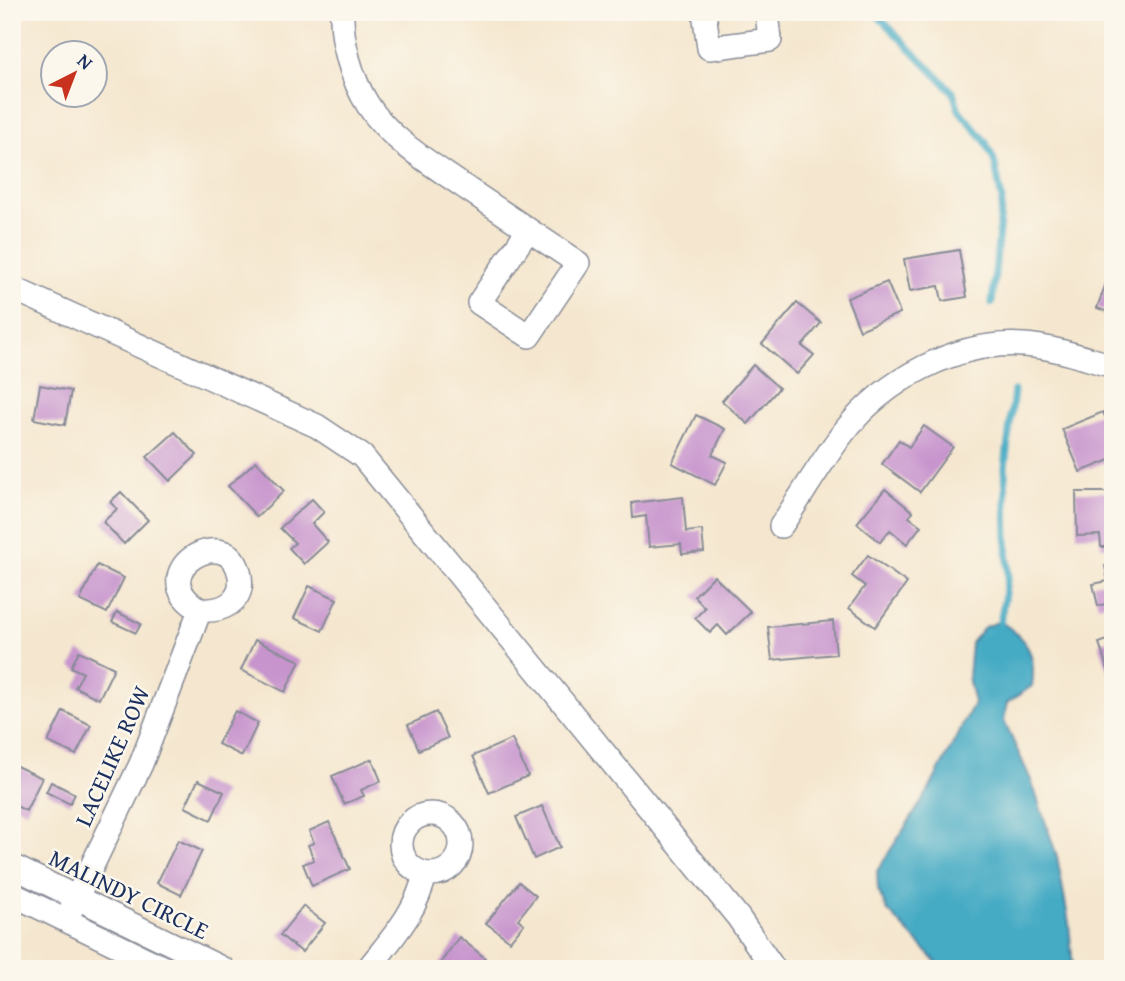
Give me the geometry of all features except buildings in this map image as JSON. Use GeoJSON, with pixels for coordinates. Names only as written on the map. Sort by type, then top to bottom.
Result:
{"type":"FeatureCollection","features":[{"type":"Feature","properties":{"kind":"street"},"geometry":{"type":"LineString","coordinates":[[342,12],[345,46],[355,77],[368,105],[390,131],[418,155],[578,263],[530,336],[479,303],[528,230]]}},
{"type":"Feature","properties":{"kind":"street"},"geometry":{"type":"LineString","coordinates":[[704,12],[709,48],[771,40],[767,12]]}},
{"type":"Feature","properties":{"kind":"street"},"geometry":{"type":"LineString","coordinates":[[12,288],[317,426],[362,456],[738,917],[774,969]]}},
{"type":"Feature","properties":{"kind":"street"},"geometry":{"type":"LineString","coordinates":[[781,526],[844,431],[872,402],[928,365],[956,354],[1024,344],[1113,366]]}},
{"type":"Feature","properties":{"kind":"street","name":"LACELIKE ROW"},"geometry":{"type":"LineString","coordinates":[[66,920],[141,764],[200,610]]}},
{"type":"Feature","properties":{"kind":"street","name":"MALINDY CIRCLE"},"geometry":{"type":"LineString","coordinates":[[12,866],[223,969]]}},
{"type":"Feature","properties":{"kind":"street"},"geometry":{"type":"LineString","coordinates":[[368,969],[411,913],[421,892],[425,874]]}},
{"type":"Feature","properties":{"kind":"street","name":"MALINDY CIRCLE"},"geometry":{"type":"LineString","coordinates":[[12,894],[166,969]]}},
{"type":"Feature","properties":{"kind":"water"},"geometry":{"type":"Polygon","coordinates":[[[1000,621],[1023,641],[1033,665],[1032,686],[1007,703],[1004,721],[1031,780],[1057,856],[1069,923],[1073,969],[943,969],[887,910],[878,890],[877,871],[929,790],[974,703],[968,677],[971,643],[984,627],[1000,621]]]}},
{"type":"Feature","properties":{"kind":"waterway"},"geometry":{"type":"LineString","coordinates":[[877,15],[953,92],[959,110],[985,141],[994,160],[1002,200],[992,303]]}},
{"type":"Feature","properties":{"kind":"waterway"},"geometry":{"type":"LineString","coordinates":[[999,630],[1008,575],[1005,467],[1014,391]]}}]}
